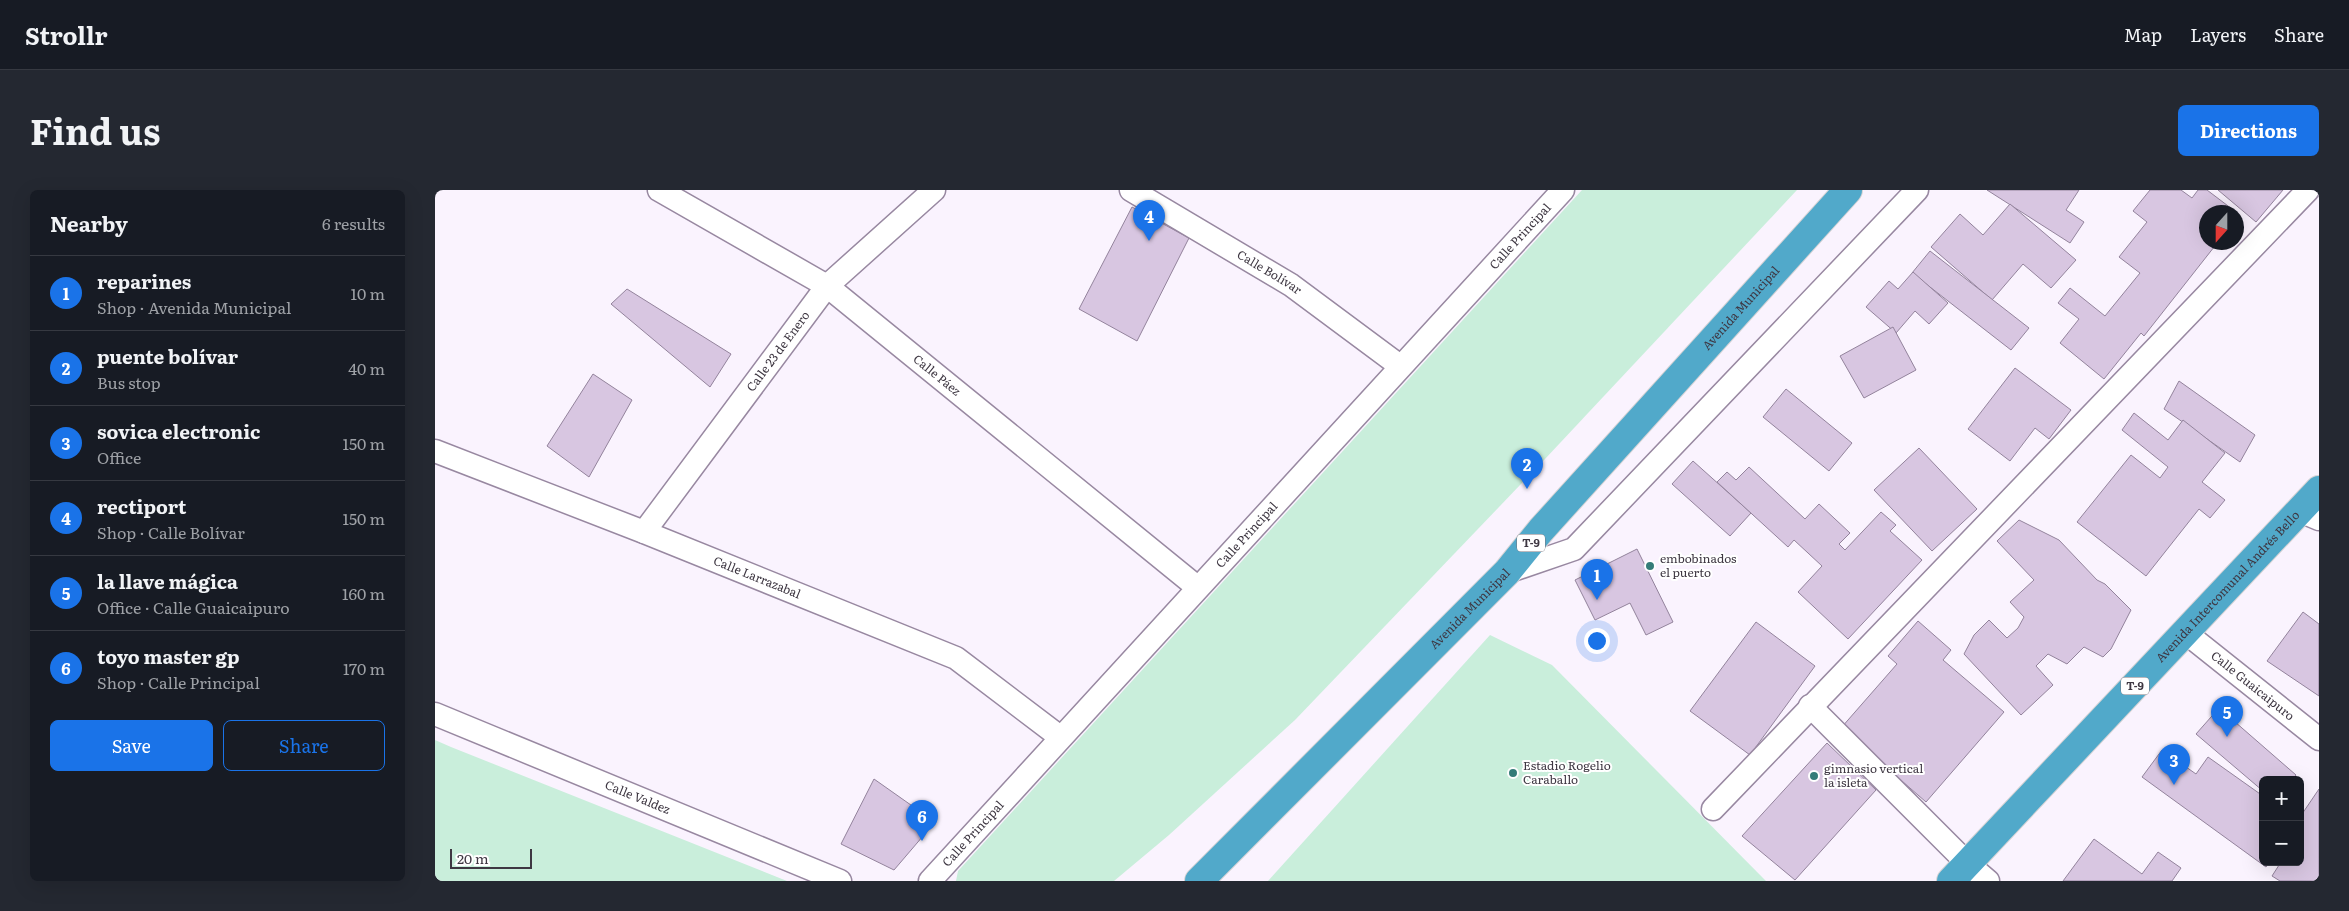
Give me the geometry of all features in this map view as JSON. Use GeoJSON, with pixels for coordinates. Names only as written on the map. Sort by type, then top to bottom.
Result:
{"type":"FeatureCollection","features":[{"type":"Feature","properties":{"kind":"highway","name":"Avenida Municipal"},"geometry":{"type":"LineString","coordinates":[[1199,881],[1507,572],[1548,523],[1848,190]]}},
{"type":"Feature","properties":{"kind":"highway","name":"Avenida Intercomunal Andrés Bello"},"geometry":{"type":"LineString","coordinates":[[1959,872],[2186,633],[2310,515],[2319,490]]}},
{"type":"Feature","properties":{"kind":"street","name":"Calle Páez"},"geometry":{"type":"LineString","coordinates":[[659,190],[827,286],[1197,587]]}},
{"type":"Feature","properties":{"kind":"street","name":"Calle 23 de Enero"},"geometry":{"type":"LineString","coordinates":[[644,532],[827,286],[934,190]]}},
{"type":"Feature","properties":{"kind":"street","name":"Calle Bolívar"},"geometry":{"type":"LineString","coordinates":[[1131,190],[1291,285],[1400,366]]}},
{"type":"Feature","properties":{"kind":"street","name":"Calle Principal"},"geometry":{"type":"LineString","coordinates":[[929,881],[1563,190]]}},
{"type":"Feature","properties":{"kind":"street"},"geometry":{"type":"LineString","coordinates":[[1507,572],[1574,549],[1917,190]]}},
{"type":"Feature","properties":{"kind":"street"},"geometry":{"type":"LineString","coordinates":[[1713,809],[2308,190]]}},
{"type":"Feature","properties":{"kind":"street","name":"Calle Larrazabal"},"geometry":{"type":"LineString","coordinates":[[435,452],[644,532],[956,658],[1061,737]]}},
{"type":"Feature","properties":{"kind":"street","name":"Calle Guaicaipuro"},"geometry":{"type":"LineString","coordinates":[[2186,633],[2319,740]]}},
{"type":"Feature","properties":{"kind":"street"},"geometry":{"type":"LineString","coordinates":[[1810,706],[1959,872],[1989,881]]}},
{"type":"Feature","properties":{"kind":"street","name":"Calle Valdez"},"geometry":{"type":"LineString","coordinates":[[435,714],[841,881]]}},
{"type":"Feature","properties":{"kind":"green space"},"geometry":{"type":"Polygon","coordinates":[[[1582,190],[1797,190],[1545,459],[1295,720],[1169,835],[1114,881],[956,881],[958,871],[1582,190]]]}},
{"type":"Feature","properties":{"kind":"green space","name":"Estadio Rogelio Caraballo"},"geometry":{"type":"Polygon","coordinates":[[[1490,635],[1552,665],[1766,881],[1268,881],[1490,635]]]}},
{"type":"Feature","properties":{"kind":"green space"},"geometry":{"type":"Polygon","coordinates":[[[435,740],[451,747],[787,881],[435,881],[435,740]]]}},
{"type":"Feature","properties":{"kind":"building"},"geometry":{"type":"Polygon","coordinates":[[[1987,190],[2079,190],[2066,210],[2084,222],[2070,243],[1987,190]]]}},
{"type":"Feature","properties":{"kind":"building"},"geometry":{"type":"Polygon","coordinates":[[[2150,190],[2181,190],[2192,198],[2198,190],[2207,190],[2227,205],[2199,205],[2199,250],[2212,250],[2144,336],[2141,333],[2104,379],[2060,343],[2079,319],[2058,303],[2070,288],[2105,316],[2140,273],[2119,257],[2147,222],[2133,211],[2150,190]]]}},
{"type":"Feature","properties":{"kind":"building"},"geometry":{"type":"Polygon","coordinates":[[[2218,190],[2283,190],[2256,222],[2244,212],[2244,205],[2236,205],[2218,190]]]}},
{"type":"Feature","properties":{"kind":"building"},"geometry":{"type":"Polygon","coordinates":[[[2010,204],[2076,260],[2051,288],[2023,264],[1992,300],[1931,247],[1960,214],[1983,235],[2010,204]]]}},
{"type":"Feature","properties":{"kind":"building"},"geometry":{"type":"Polygon","coordinates":[[[1132,207],[1189,238],[1137,341],[1079,309],[1132,207]]]}},
{"type":"Feature","properties":{"kind":"building"},"geometry":{"type":"Polygon","coordinates":[[[1930,251],[2029,328],[2011,350],[1912,273],[1930,251]]]}},
{"type":"Feature","properties":{"kind":"building"},"geometry":{"type":"Polygon","coordinates":[[[1913,272],[1948,303],[1929,324],[1915,311],[1896,333],[1866,307],[1889,281],[1898,289],[1913,272]]]}},
{"type":"Feature","properties":{"kind":"building"},"geometry":{"type":"Polygon","coordinates":[[[627,289],[731,354],[710,387],[611,304],[627,289]]]}},
{"type":"Feature","properties":{"kind":"building"},"geometry":{"type":"Polygon","coordinates":[[[1893,327],[1916,370],[1864,398],[1840,356],[1893,327]]]}},
{"type":"Feature","properties":{"kind":"building"},"geometry":{"type":"Polygon","coordinates":[[[2015,368],[2071,410],[2049,439],[2035,428],[2010,461],[1968,429],[2015,368]]]}},
{"type":"Feature","properties":{"kind":"building"},"geometry":{"type":"Polygon","coordinates":[[[593,374],[632,400],[589,477],[547,446],[593,374]]]}},
{"type":"Feature","properties":{"kind":"building"},"geometry":{"type":"Polygon","coordinates":[[[2179,381],[2255,435],[2240,462],[2164,409],[2179,381]]]}},
{"type":"Feature","properties":{"kind":"building"},"geometry":{"type":"Polygon","coordinates":[[[1786,389],[1852,443],[1829,471],[1763,417],[1786,389]]]}},
{"type":"Feature","properties":{"kind":"building"},"geometry":{"type":"Polygon","coordinates":[[[2134,413],[2168,440],[2183,420],[2225,453],[2202,482],[2225,500],[2210,518],[2199,509],[2146,576],[2077,522],[2131,455],[2160,478],[2168,467],[2122,430],[2134,413]]]}},
{"type":"Feature","properties":{"kind":"building"},"geometry":{"type":"Polygon","coordinates":[[[1919,448],[1977,509],[1932,551],[1874,490],[1919,448]]]}},
{"type":"Feature","properties":{"kind":"building"},"geometry":{"type":"Polygon","coordinates":[[[1693,461],[1751,513],[1730,536],[1672,484],[1693,461]]]}},
{"type":"Feature","properties":{"kind":"building"},"geometry":{"type":"Polygon","coordinates":[[[1749,467],[1805,519],[1819,504],[1850,533],[1839,544],[1845,550],[1881,512],[1896,525],[1890,531],[1922,560],[1848,639],[1798,592],[1822,566],[1794,540],[1788,547],[1717,482],[1727,472],[1736,480],[1749,467]]]}},
{"type":"Feature","properties":{"kind":"building"},"geometry":{"type":"Polygon","coordinates":[[[2019,520],[2059,540],[2097,580],[2105,584],[2131,610],[2111,649],[2103,657],[2084,647],[2067,664],[2048,654],[2036,666],[2053,685],[2021,715],[1964,654],[1974,635],[1989,620],[2007,638],[2018,628],[2024,617],[2010,602],[2034,580],[1997,541],[2019,520]]]}},
{"type":"Feature","properties":{"kind":"building"},"geometry":{"type":"Polygon","coordinates":[[[1637,549],[1673,622],[1646,635],[1630,603],[1595,620],[1575,580],[1637,549]]]}},
{"type":"Feature","properties":{"kind":"building"},"geometry":{"type":"Polygon","coordinates":[[[2303,612],[2319,624],[2319,696],[2267,661],[2303,612]]]}},
{"type":"Feature","properties":{"kind":"building"},"geometry":{"type":"Polygon","coordinates":[[[1918,621],[1951,650],[1943,660],[2004,712],[1926,802],[1841,728],[1897,664],[1888,656],[1918,621]]]}},
{"type":"Feature","properties":{"kind":"building"},"geometry":{"type":"Polygon","coordinates":[[[1756,622],[1815,666],[1750,755],[1690,711],[1756,622]]]}},
{"type":"Feature","properties":{"kind":"building"},"geometry":{"type":"Polygon","coordinates":[[[2219,708],[2296,775],[2259,776],[2259,788],[2196,734],[2219,708]]]}},
{"type":"Feature","properties":{"kind":"building"},"geometry":{"type":"Polygon","coordinates":[[[1827,743],[1876,790],[1795,880],[1742,836],[1827,743]]]}},
{"type":"Feature","properties":{"kind":"building"},"geometry":{"type":"Polygon","coordinates":[[[2162,750],[2196,774],[2208,757],[2259,793],[2259,862],[2142,777],[2162,750]]]}},
{"type":"Feature","properties":{"kind":"building"},"geometry":{"type":"Polygon","coordinates":[[[874,779],[935,822],[894,870],[841,844],[874,779]]]}},
{"type":"Feature","properties":{"kind":"building"},"geometry":{"type":"Polygon","coordinates":[[[2319,789],[2319,881],[2280,881],[2272,876],[2278,866],[2304,866],[2304,811],[2319,789]]]}},
{"type":"Feature","properties":{"kind":"building"},"geometry":{"type":"Polygon","coordinates":[[[2094,839],[2142,874],[2158,852],[2181,868],[2172,881],[2063,881],[2094,839]]]}},
{"type":"Feature","properties":{"kind":"place","name":"rectiport"},"geometry":{"type":"Point","coordinates":[1149,241]}},
{"type":"Feature","properties":{"kind":"place","name":"puente bolívar"},"geometry":{"type":"Point","coordinates":[1527,489]}},
{"type":"Feature","properties":{"kind":"place","name":"embobinados el puerto"},"geometry":{"type":"Point","coordinates":[1650,566]}},
{"type":"Feature","properties":{"kind":"place","name":"reparines"},"geometry":{"type":"Point","coordinates":[1597,600]}},
{"type":"Feature","properties":{"kind":"place","name":"la llave mágica"},"geometry":{"type":"Point","coordinates":[2227,737]}},
{"type":"Feature","properties":{"kind":"place","name":"Estadio Rogelio Caraballo"},"geometry":{"type":"Point","coordinates":[1513,773]}},
{"type":"Feature","properties":{"kind":"place","name":"gimnasio vertical la isleta"},"geometry":{"type":"Point","coordinates":[1814,776]}},
{"type":"Feature","properties":{"kind":"place","name":"sovica electronic"},"geometry":{"type":"Point","coordinates":[2174,785]}},
{"type":"Feature","properties":{"kind":"place","name":"toyo master gp"},"geometry":{"type":"Point","coordinates":[922,841]}}]}
